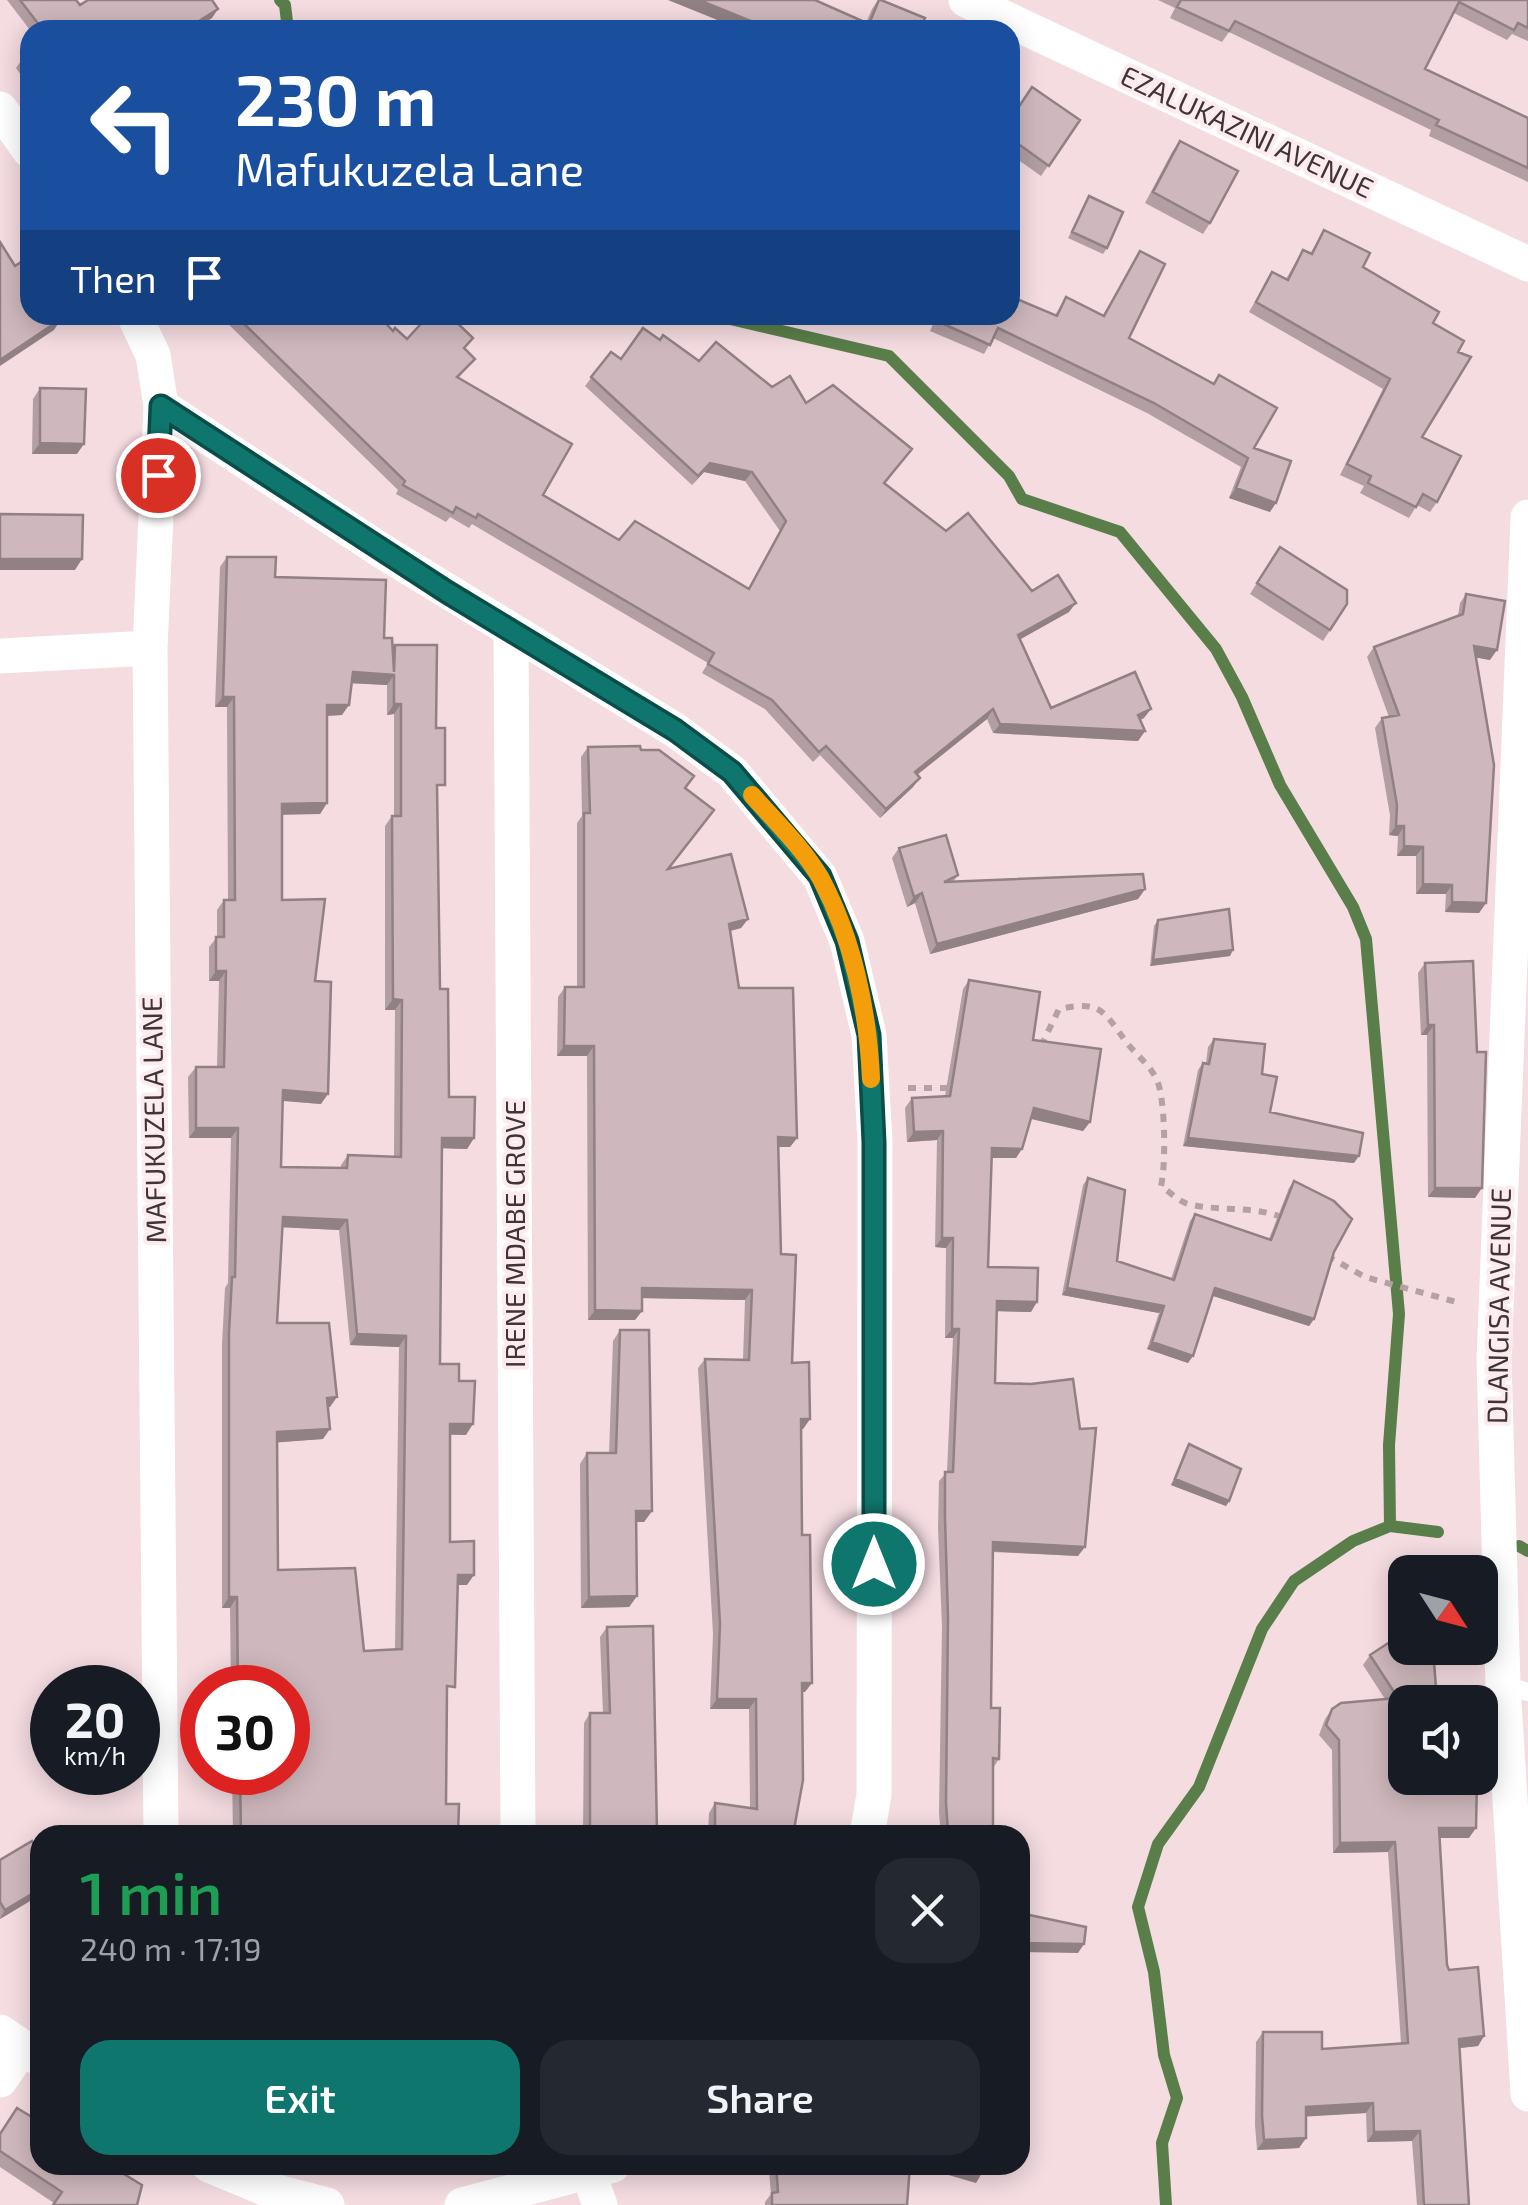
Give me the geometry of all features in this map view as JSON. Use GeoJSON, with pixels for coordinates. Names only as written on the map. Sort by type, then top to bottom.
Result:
{"type":"FeatureCollection","features":[{"type":"Feature","properties":{"kind":"street","name":"EZALUKAZINI AVENUE"},"geometry":{"type":"LineString","coordinates":[[966,0],[1009,20]]}},
{"type":"Feature","properties":{"kind":"street","name":"EZALUKAZINI AVENUE"},"geometry":{"type":"LineString","coordinates":[[1020,25],[1528,264]]}},
{"type":"Feature","properties":{"kind":"street","name":"MAFUKUZELA LANE"},"geometry":{"type":"LineString","coordinates":[[139,325],[153,355],[161,406],[150,648],[161,1825]]}},
{"type":"Feature","properties":{"kind":"street"},"geometry":{"type":"LineString","coordinates":[[161,406],[511,632],[675,730],[732,772],[820,876],[847,941],[869,1035],[872,1089],[874,1795],[869,1825]]}},
{"type":"Feature","properties":{"kind":"street","name":"DLANGISA AVENUE"},"geometry":{"type":"LineString","coordinates":[[1528,517],[1494,1359],[1516,1689],[1528,2094]]}},
{"type":"Feature","properties":{"kind":"street","name":"IRENE MDABE GROVE"},"geometry":{"type":"LineString","coordinates":[[511,632],[518,1825]]}},
{"type":"Feature","properties":{"kind":"street"},"geometry":{"type":"LineString","coordinates":[[0,656],[150,648]]}},
{"type":"Feature","properties":{"kind":"street"},"geometry":{"type":"LineString","coordinates":[[0,2080],[21,2046]]}},
{"type":"Feature","properties":{"kind":"street"},"geometry":{"type":"LineString","coordinates":[[233,2175],[269,2190],[327,2205]]}},
{"type":"Feature","properties":{"kind":"street"},"geometry":{"type":"LineString","coordinates":[[462,2205],[520,2178],[601,2181]]}},
{"type":"Feature","properties":{"kind":"path"},"geometry":{"type":"LineString","coordinates":[[1040,1050],[1059,1009],[1083,1004],[1108,1015],[1159,1086],[1166,1169],[1161,1186],[1184,1203],[1268,1211],[1289,1221]]}},
{"type":"Feature","properties":{"kind":"path"},"geometry":{"type":"LineString","coordinates":[[872,1089],[959,1088]]}},
{"type":"Feature","properties":{"kind":"path"},"geometry":{"type":"LineString","coordinates":[[1314,1244],[1326,1256],[1366,1277],[1447,1302]]}},
{"type":"Feature","properties":{"kind":"building"},"geometry":{"type":"Polygon","coordinates":[[[20,0],[76,0],[80,5],[88,0],[212,0],[218,9],[201,20],[35,20],[20,0]]]}},
{"type":"Feature","properties":{"kind":"building"},"geometry":{"type":"Polygon","coordinates":[[[699,0],[815,0],[860,20],[748,20],[699,0]]]}},
{"type":"Feature","properties":{"kind":"building"},"geometry":{"type":"Polygon","coordinates":[[[879,0],[924,20],[871,20],[879,0]]]}},
{"type":"Feature","properties":{"kind":"building"},"geometry":{"type":"Polygon","coordinates":[[[1181,0],[1528,0],[1528,28],[1518,23],[1514,30],[1459,2],[1425,69],[1528,118],[1528,168],[1235,21],[1229,31],[1177,7],[1181,0]]]}},
{"type":"Feature","properties":{"kind":"building"},"geometry":{"type":"Polygon","coordinates":[[[1032,87],[1080,120],[1049,166],[1020,145],[1020,105],[1032,87]]]}},
{"type":"Feature","properties":{"kind":"building"},"geometry":{"type":"Polygon","coordinates":[[[1180,141],[1238,171],[1210,223],[1153,192],[1180,141]]]}},
{"type":"Feature","properties":{"kind":"building"},"geometry":{"type":"Polygon","coordinates":[[[1089,196],[1123,212],[1107,248],[1072,232],[1089,196]]]}},
{"type":"Feature","properties":{"kind":"building"},"geometry":{"type":"Polygon","coordinates":[[[1324,230],[1370,253],[1363,267],[1439,312],[1433,323],[1464,341],[1458,352],[1471,357],[1422,437],[1461,456],[1437,502],[1423,494],[1416,507],[1368,483],[1371,476],[1347,464],[1390,379],[1256,302],[1272,272],[1288,280],[1303,250],[1312,254],[1324,230]]]}},
{"type":"Feature","properties":{"kind":"building"},"geometry":{"type":"Polygon","coordinates":[[[0,242],[15,266],[20,263],[20,325],[52,325],[0,360],[0,242]]]}},
{"type":"Feature","properties":{"kind":"building"},"geometry":{"type":"Polygon","coordinates":[[[1140,251],[1165,264],[1129,338],[1214,384],[1219,375],[1277,408],[1254,448],[1291,461],[1276,503],[1236,488],[1248,458],[1154,403],[998,328],[990,345],[946,325],[1020,325],[1020,300],[1057,316],[1066,297],[1104,316],[1140,251]]]}},
{"type":"Feature","properties":{"kind":"building"},"geometry":{"type":"Polygon","coordinates":[[[245,325],[387,325],[407,339],[420,325],[459,325],[473,338],[464,348],[475,359],[457,377],[572,444],[543,495],[619,540],[635,521],[749,589],[786,521],[752,472],[710,463],[698,476],[591,377],[611,352],[621,359],[643,328],[660,340],[663,335],[699,361],[716,342],[772,387],[790,376],[806,403],[833,385],[912,449],[884,483],[946,531],[968,513],[1032,591],[1058,575],[1076,603],[1018,635],[1051,708],[1135,672],[1151,709],[1138,715],[1145,731],[1000,724],[993,709],[915,772],[920,778],[886,809],[826,746],[819,752],[772,700],[708,664],[714,653],[478,514],[476,518],[456,507],[453,513],[403,485],[405,481],[245,325]]]}},
{"type":"Feature","properties":{"kind":"building"},"geometry":{"type":"Polygon","coordinates":[[[40,388],[86,389],[84,444],[40,443],[40,388]]]}},
{"type":"Feature","properties":{"kind":"building"},"geometry":{"type":"Polygon","coordinates":[[[0,514],[83,515],[82,559],[0,559],[0,514]]]}},
{"type":"Feature","properties":{"kind":"building"},"geometry":{"type":"Polygon","coordinates":[[[1280,547],[1347,590],[1347,604],[1330,630],[1257,583],[1280,547]]]}},
{"type":"Feature","properties":{"kind":"building"},"geometry":{"type":"Polygon","coordinates":[[[227,557],[276,557],[275,577],[386,580],[384,638],[392,638],[394,672],[395,645],[437,645],[436,728],[445,728],[445,785],[437,785],[440,989],[448,989],[449,1097],[475,1097],[474,1138],[442,1138],[440,1364],[459,1364],[459,1381],[475,1381],[473,1424],[450,1424],[450,1542],[474,1541],[474,1575],[458,1575],[455,1687],[447,1686],[446,1804],[459,1804],[458,1825],[241,1825],[240,1795],[310,1795],[310,1665],[238,1665],[237,1597],[229,1597],[229,1333],[235,1277],[238,1128],[196,1128],[196,1067],[224,1067],[226,971],[216,971],[216,937],[224,937],[224,900],[235,900],[234,697],[223,697],[227,557]],[[353,672],[349,705],[327,705],[327,803],[282,804],[282,900],[325,899],[315,981],[331,982],[328,1094],[283,1090],[281,1167],[347,1168],[348,1155],[401,1157],[402,1000],[393,999],[392,816],[401,816],[401,704],[394,704],[394,675],[353,672]],[[283,1217],[277,1323],[329,1323],[337,1397],[327,1398],[330,1429],[277,1432],[278,1570],[355,1568],[364,1651],[402,1649],[406,1336],[357,1334],[347,1220],[283,1217]]]}},
{"type":"Feature","properties":{"kind":"building"},"geometry":{"type":"Polygon","coordinates":[[[1466,594],[1505,601],[1497,650],[1474,646],[1494,765],[1486,903],[1452,902],[1452,885],[1423,884],[1423,847],[1404,846],[1404,826],[1396,826],[1397,805],[1382,718],[1399,715],[1374,647],[1463,614],[1466,594]]]}},
{"type":"Feature","properties":{"kind":"building"},"geometry":{"type":"Polygon","coordinates":[[[640,746],[641,750],[659,750],[694,776],[685,788],[714,810],[668,869],[731,854],[748,919],[729,924],[739,988],[793,988],[797,1138],[778,1137],[781,1254],[796,1255],[792,1363],[809,1362],[810,1419],[801,1419],[802,1535],[810,1535],[812,1683],[802,1683],[803,1780],[795,1825],[715,1825],[715,1803],[757,1809],[756,1699],[717,1699],[720,1624],[705,1359],[749,1360],[752,1290],[642,1288],[642,1311],[595,1310],[594,1046],[564,1046],[565,987],[584,987],[584,813],[590,813],[588,747],[640,746]]]}},
{"type":"Feature","properties":{"kind":"building"},"geometry":{"type":"Polygon","coordinates":[[[946,835],[958,875],[944,882],[1143,874],[1145,889],[937,944],[922,893],[914,897],[899,848],[946,835]]]}},
{"type":"Feature","properties":{"kind":"building"},"geometry":{"type":"Polygon","coordinates":[[[1229,909],[1233,950],[1153,960],[1158,920],[1229,909]]]}},
{"type":"Feature","properties":{"kind":"building"},"geometry":{"type":"Polygon","coordinates":[[[1473,961],[1477,1052],[1486,1052],[1482,1188],[1435,1188],[1434,1025],[1428,1025],[1425,963],[1473,961]]]}},
{"type":"Feature","properties":{"kind":"building"},"geometry":{"type":"Polygon","coordinates":[[[969,980],[1040,992],[1033,1040],[1101,1049],[1090,1122],[1034,1108],[1022,1149],[992,1148],[988,1267],[1038,1268],[1037,1302],[997,1301],[995,1383],[1073,1379],[1080,1429],[1096,1428],[1085,1547],[993,1542],[991,1708],[1000,1708],[999,1759],[993,1758],[993,1825],[948,1825],[946,1803],[945,1472],[953,1472],[959,1329],[952,1329],[953,1238],[942,1238],[943,1131],[914,1132],[912,1098],[950,1096],[969,980]]]}},
{"type":"Feature","properties":{"kind":"building"},"geometry":{"type":"Polygon","coordinates":[[[1214,1039],[1265,1044],[1262,1074],[1277,1077],[1270,1112],[1363,1133],[1359,1156],[1188,1138],[1203,1063],[1209,1064],[1214,1039]]]}},
{"type":"Feature","properties":{"kind":"building"},"geometry":{"type":"Polygon","coordinates":[[[1088,1178],[1125,1190],[1117,1261],[1174,1280],[1195,1214],[1271,1240],[1294,1181],[1334,1201],[1352,1219],[1334,1252],[1314,1319],[1215,1288],[1193,1356],[1152,1342],[1164,1306],[1067,1288],[1088,1178]]]}},
{"type":"Feature","properties":{"kind":"building"},"geometry":{"type":"Polygon","coordinates":[[[620,1330],[649,1330],[652,1511],[636,1511],[637,1596],[589,1597],[587,1453],[616,1453],[620,1330]]]}},
{"type":"Feature","properties":{"kind":"building"},"geometry":{"type":"Polygon","coordinates":[[[1189,1444],[1241,1469],[1229,1501],[1175,1479],[1189,1444]]]}},
{"type":"Feature","properties":{"kind":"building"},"geometry":{"type":"Polygon","coordinates":[[[653,1626],[657,1825],[590,1825],[590,1713],[610,1713],[607,1627],[653,1626]]]}},
{"type":"Feature","properties":{"kind":"building"},"geometry":{"type":"Polygon","coordinates":[[[1388,1643],[1388,1665],[1434,1665],[1436,1685],[1390,1685],[1370,1655],[1388,1643]]]}},
{"type":"Feature","properties":{"kind":"building"},"geometry":{"type":"Polygon","coordinates":[[[1388,1699],[1388,1795],[1477,1795],[1476,1828],[1439,1828],[1447,1965],[1449,1970],[1478,1967],[1484,2036],[1459,2039],[1469,2205],[1424,2205],[1420,2131],[1374,2132],[1373,2103],[1306,2107],[1306,2138],[1264,2140],[1263,2032],[1322,2032],[1322,2049],[1408,2043],[1395,1842],[1340,1843],[1339,1740],[1326,1725],[1332,1709],[1341,1703],[1388,1699]]]}},
{"type":"Feature","properties":{"kind":"building"},"geometry":{"type":"Polygon","coordinates":[[[30,1842],[30,1895],[5,1910],[0,1902],[0,1860],[30,1842]]]}},
{"type":"Feature","properties":{"kind":"building"},"geometry":{"type":"Polygon","coordinates":[[[1030,1915],[1086,1927],[1084,1944],[1030,1943],[1030,1915]]]}},
{"type":"Feature","properties":{"kind":"building"},"geometry":{"type":"Polygon","coordinates":[[[17,2108],[30,2116],[30,2171],[0,2151],[0,2134],[17,2108]]]}},
{"type":"Feature","properties":{"kind":"building"},"geometry":{"type":"Polygon","coordinates":[[[36,2175],[126,2175],[142,2185],[137,2205],[53,2205],[62,2192],[36,2175]]]}},
{"type":"Feature","properties":{"kind":"building"},"geometry":{"type":"Polygon","coordinates":[[[777,2175],[909,2175],[907,2205],[772,2205],[772,2193],[778,2192],[777,2175]]]}},
{"type":"Feature","properties":{"kind":"waterway"},"geometry":{"type":"LineString","coordinates":[[280,0],[285,5],[287,20]]}},
{"type":"Feature","properties":{"kind":"waterway"},"geometry":{"type":"LineString","coordinates":[[756,325],[889,356],[1009,476],[1022,499],[1120,532],[1216,649],[1242,697],[1280,785],[1353,907],[1366,939],[1399,1314],[1389,1445],[1390,1526]]}},
{"type":"Feature","properties":{"kind":"waterway"},"geometry":{"type":"LineString","coordinates":[[1166,2205],[1162,2143],[1177,2098],[1164,2055],[1154,1972],[1138,1907],[1158,1844],[1199,1787],[1262,1629],[1294,1581],[1353,1541],[1390,1526],[1438,1532]]}},
{"type":"Feature","properties":{"kind":"waterway"},"geometry":{"type":"LineString","coordinates":[[1519,1546],[1528,1551]]}},
{"type":"Feature","properties":{"kind":"slow traffic"},"geometry":{"type":"LineString","coordinates":[[752,795],[820,876],[847,941],[869,1035],[871,1079]]}},
{"type":"Feature","properties":{"kind":"route"},"geometry":{"type":"LineString","coordinates":[[158,475],[161,406],[447,592],[675,730],[732,772],[820,876],[847,941],[869,1035],[874,1142],[874,1564]]}}]}
